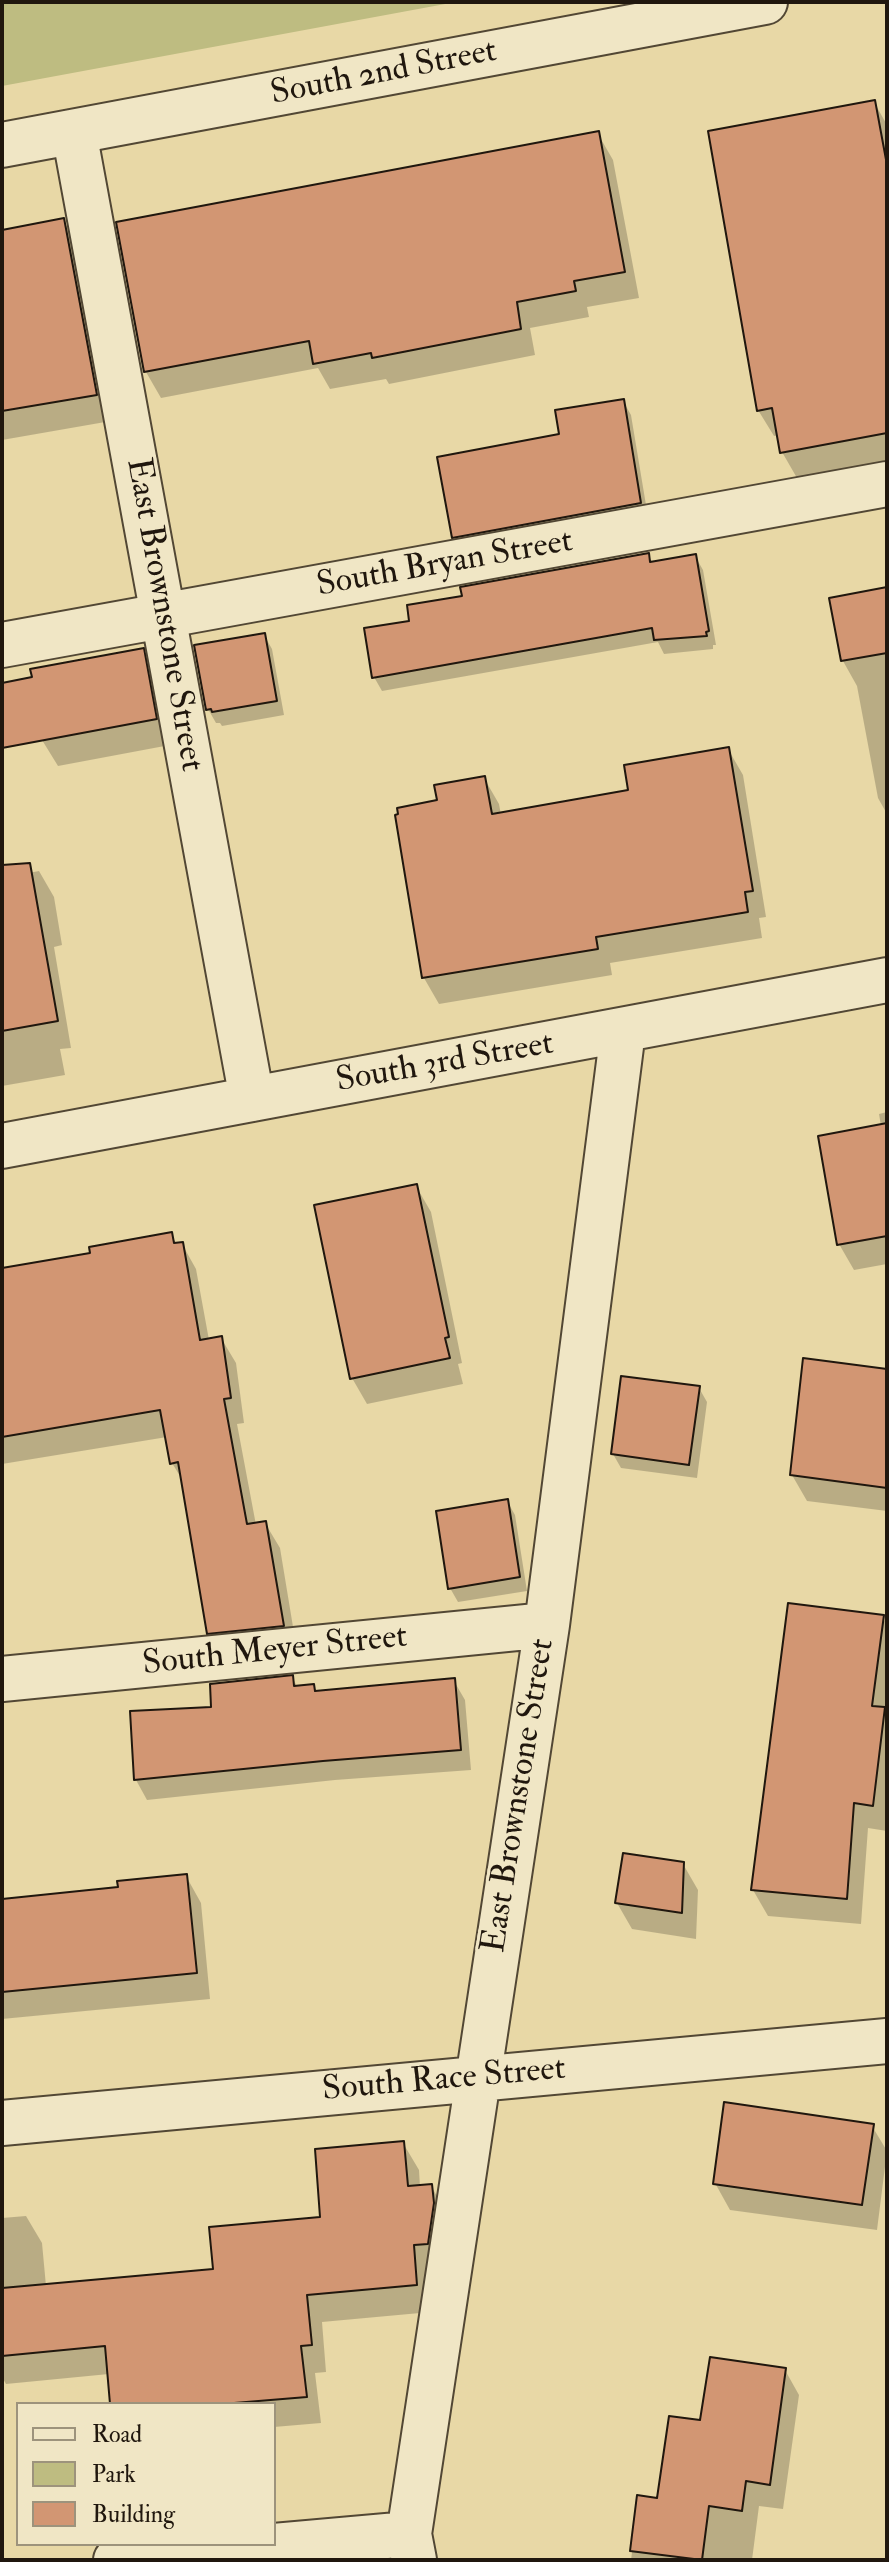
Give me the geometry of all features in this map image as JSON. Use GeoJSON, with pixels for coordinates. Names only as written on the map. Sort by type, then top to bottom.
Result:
{"type":"FeatureCollection","features":[{"type":"Feature","properties":{"kind":"street","name":"South 2nd Street"},"geometry":{"type":"LineString","coordinates":[[2,145],[680,10],[765,2]]}},
{"type":"Feature","properties":{"kind":"street","name":"East Brownstone Street"},"geometry":{"type":"LineString","coordinates":[[74,132],[252,1099]]}},
{"type":"Feature","properties":{"kind":"street","name":"South Bryan Street"},"geometry":{"type":"LineString","coordinates":[[2,645],[887,484]]}},
{"type":"Feature","properties":{"kind":"street","name":"South 3rd Street"},"geometry":{"type":"LineString","coordinates":[[2,1146],[887,980]]}},
{"type":"Feature","properties":{"kind":"street","name":"East Brownstone Street"},"geometry":{"type":"LineString","coordinates":[[412,2547],[476,2078],[547,1625],[623,1031]]}},
{"type":"Feature","properties":{"kind":"street","name":"South Meyer Street"},"geometry":{"type":"LineString","coordinates":[[2,1679],[547,1625]]}},
{"type":"Feature","properties":{"kind":"street","name":"South Race Street"},"geometry":{"type":"LineString","coordinates":[[2,2123],[887,2041]]}},
{"type":"Feature","properties":{"kind":"street"},"geometry":{"type":"LineString","coordinates":[[116,2560],[412,2547]]}},
{"type":"Feature","properties":{"kind":"green space"},"geometry":{"type":"Polygon","coordinates":[[[2,2],[456,2],[2,86],[2,2]]]}},
{"type":"Feature","properties":{"kind":"building"},"geometry":{"type":"Polygon","coordinates":[[[875,100],[887,165],[887,433],[780,453],[772,408],[757,411],[708,131],[875,100]]]}},
{"type":"Feature","properties":{"kind":"building"},"geometry":{"type":"Polygon","coordinates":[[[599,131],[625,272],[574,281],[576,291],[517,302],[521,329],[372,358],[371,353],[313,364],[309,341],[144,372],[116,222],[599,131]]]}},
{"type":"Feature","properties":{"kind":"building"},"geometry":{"type":"Polygon","coordinates":[[[64,218],[97,395],[2,411],[2,230],[64,218]]]}},
{"type":"Feature","properties":{"kind":"building"},"geometry":{"type":"Polygon","coordinates":[[[624,399],[641,503],[452,538],[437,457],[559,434],[555,410],[624,399]]]}},
{"type":"Feature","properties":{"kind":"building"},"geometry":{"type":"Polygon","coordinates":[[[649,553],[650,562],[696,554],[709,631],[706,632],[707,636],[654,640],[652,628],[372,678],[364,628],[409,621],[407,605],[462,596],[460,587],[649,553]]]}},
{"type":"Feature","properties":{"kind":"building"},"geometry":{"type":"Polygon","coordinates":[[[887,587],[887,653],[841,661],[829,598],[887,587]]]}},
{"type":"Feature","properties":{"kind":"building"},"geometry":{"type":"Polygon","coordinates":[[[265,633],[277,701],[212,712],[211,709],[206,710],[194,645],[265,633]]]}},
{"type":"Feature","properties":{"kind":"building"},"geometry":{"type":"Polygon","coordinates":[[[144,648],[157,719],[2,748],[2,683],[32,677],[30,669],[144,648]]]}},
{"type":"Feature","properties":{"kind":"building"},"geometry":{"type":"Polygon","coordinates":[[[729,747],[753,891],[745,892],[748,912],[596,937],[598,949],[422,978],[395,815],[398,814],[397,808],[437,800],[434,785],[485,776],[492,814],[628,790],[624,765],[729,747]]]}},
{"type":"Feature","properties":{"kind":"building"},"geometry":{"type":"Polygon","coordinates":[[[30,863],[58,1021],[2,1031],[2,865],[30,863]]]}},
{"type":"Feature","properties":{"kind":"building"},"geometry":{"type":"Polygon","coordinates":[[[887,1123],[887,1236],[837,1245],[818,1136],[887,1123]]]}},
{"type":"Feature","properties":{"kind":"building"},"geometry":{"type":"Polygon","coordinates":[[[417,1184],[449,1337],[445,1338],[450,1358],[350,1379],[314,1205],[417,1184]]]}},
{"type":"Feature","properties":{"kind":"building"},"geometry":{"type":"Polygon","coordinates":[[[172,1232],[174,1243],[183,1242],[200,1340],[222,1336],[231,1398],[224,1399],[247,1524],[266,1521],[284,1626],[207,1634],[178,1462],[170,1464],[160,1410],[2,1437],[2,1268],[90,1253],[89,1247],[172,1232]]]}},
{"type":"Feature","properties":{"kind":"building"},"geometry":{"type":"Polygon","coordinates":[[[803,1358],[887,1369],[887,1488],[790,1475],[803,1358]]]}},
{"type":"Feature","properties":{"kind":"building"},"geometry":{"type":"Polygon","coordinates":[[[621,1376],[700,1386],[689,1465],[611,1454],[621,1376]]]}},
{"type":"Feature","properties":{"kind":"building"},"geometry":{"type":"Polygon","coordinates":[[[508,1499],[520,1577],[448,1589],[436,1511],[508,1499]]]}},
{"type":"Feature","properties":{"kind":"building"},"geometry":{"type":"Polygon","coordinates":[[[788,1603],[884,1615],[872,1706],[885,1707],[873,1806],[854,1803],[847,1899],[751,1890],[788,1603]]]}},
{"type":"Feature","properties":{"kind":"building"},"geometry":{"type":"Polygon","coordinates":[[[293,1675],[294,1686],[314,1684],[315,1691],[455,1678],[461,1750],[134,1780],[130,1711],[211,1707],[210,1684],[293,1675]]]}},
{"type":"Feature","properties":{"kind":"building"},"geometry":{"type":"Polygon","coordinates":[[[623,1853],[684,1862],[682,1913],[615,1903],[623,1853]]]}},
{"type":"Feature","properties":{"kind":"building"},"geometry":{"type":"Polygon","coordinates":[[[187,1874],[197,1973],[2,1992],[2,1899],[118,1887],[117,1881],[187,1874]]]}},
{"type":"Feature","properties":{"kind":"building"},"geometry":{"type":"Polygon","coordinates":[[[724,2102],[874,2124],[862,2205],[713,2184],[724,2102]]]}},
{"type":"Feature","properties":{"kind":"building"},"geometry":{"type":"Polygon","coordinates":[[[404,2141],[408,2186],[432,2184],[434,2203],[428,2244],[414,2245],[417,2285],[307,2295],[312,2345],[301,2346],[307,2397],[246,2402],[110,2402],[105,2346],[2,2356],[2,2288],[213,2269],[209,2227],[320,2217],[315,2149],[404,2141]]]}},
{"type":"Feature","properties":{"kind":"building"},"geometry":{"type":"Polygon","coordinates":[[[710,2357],[786,2368],[770,2485],[746,2481],[742,2511],[709,2506],[702,2560],[630,2551],[637,2495],[657,2498],[669,2416],[700,2420],[710,2357]]]}}]}
